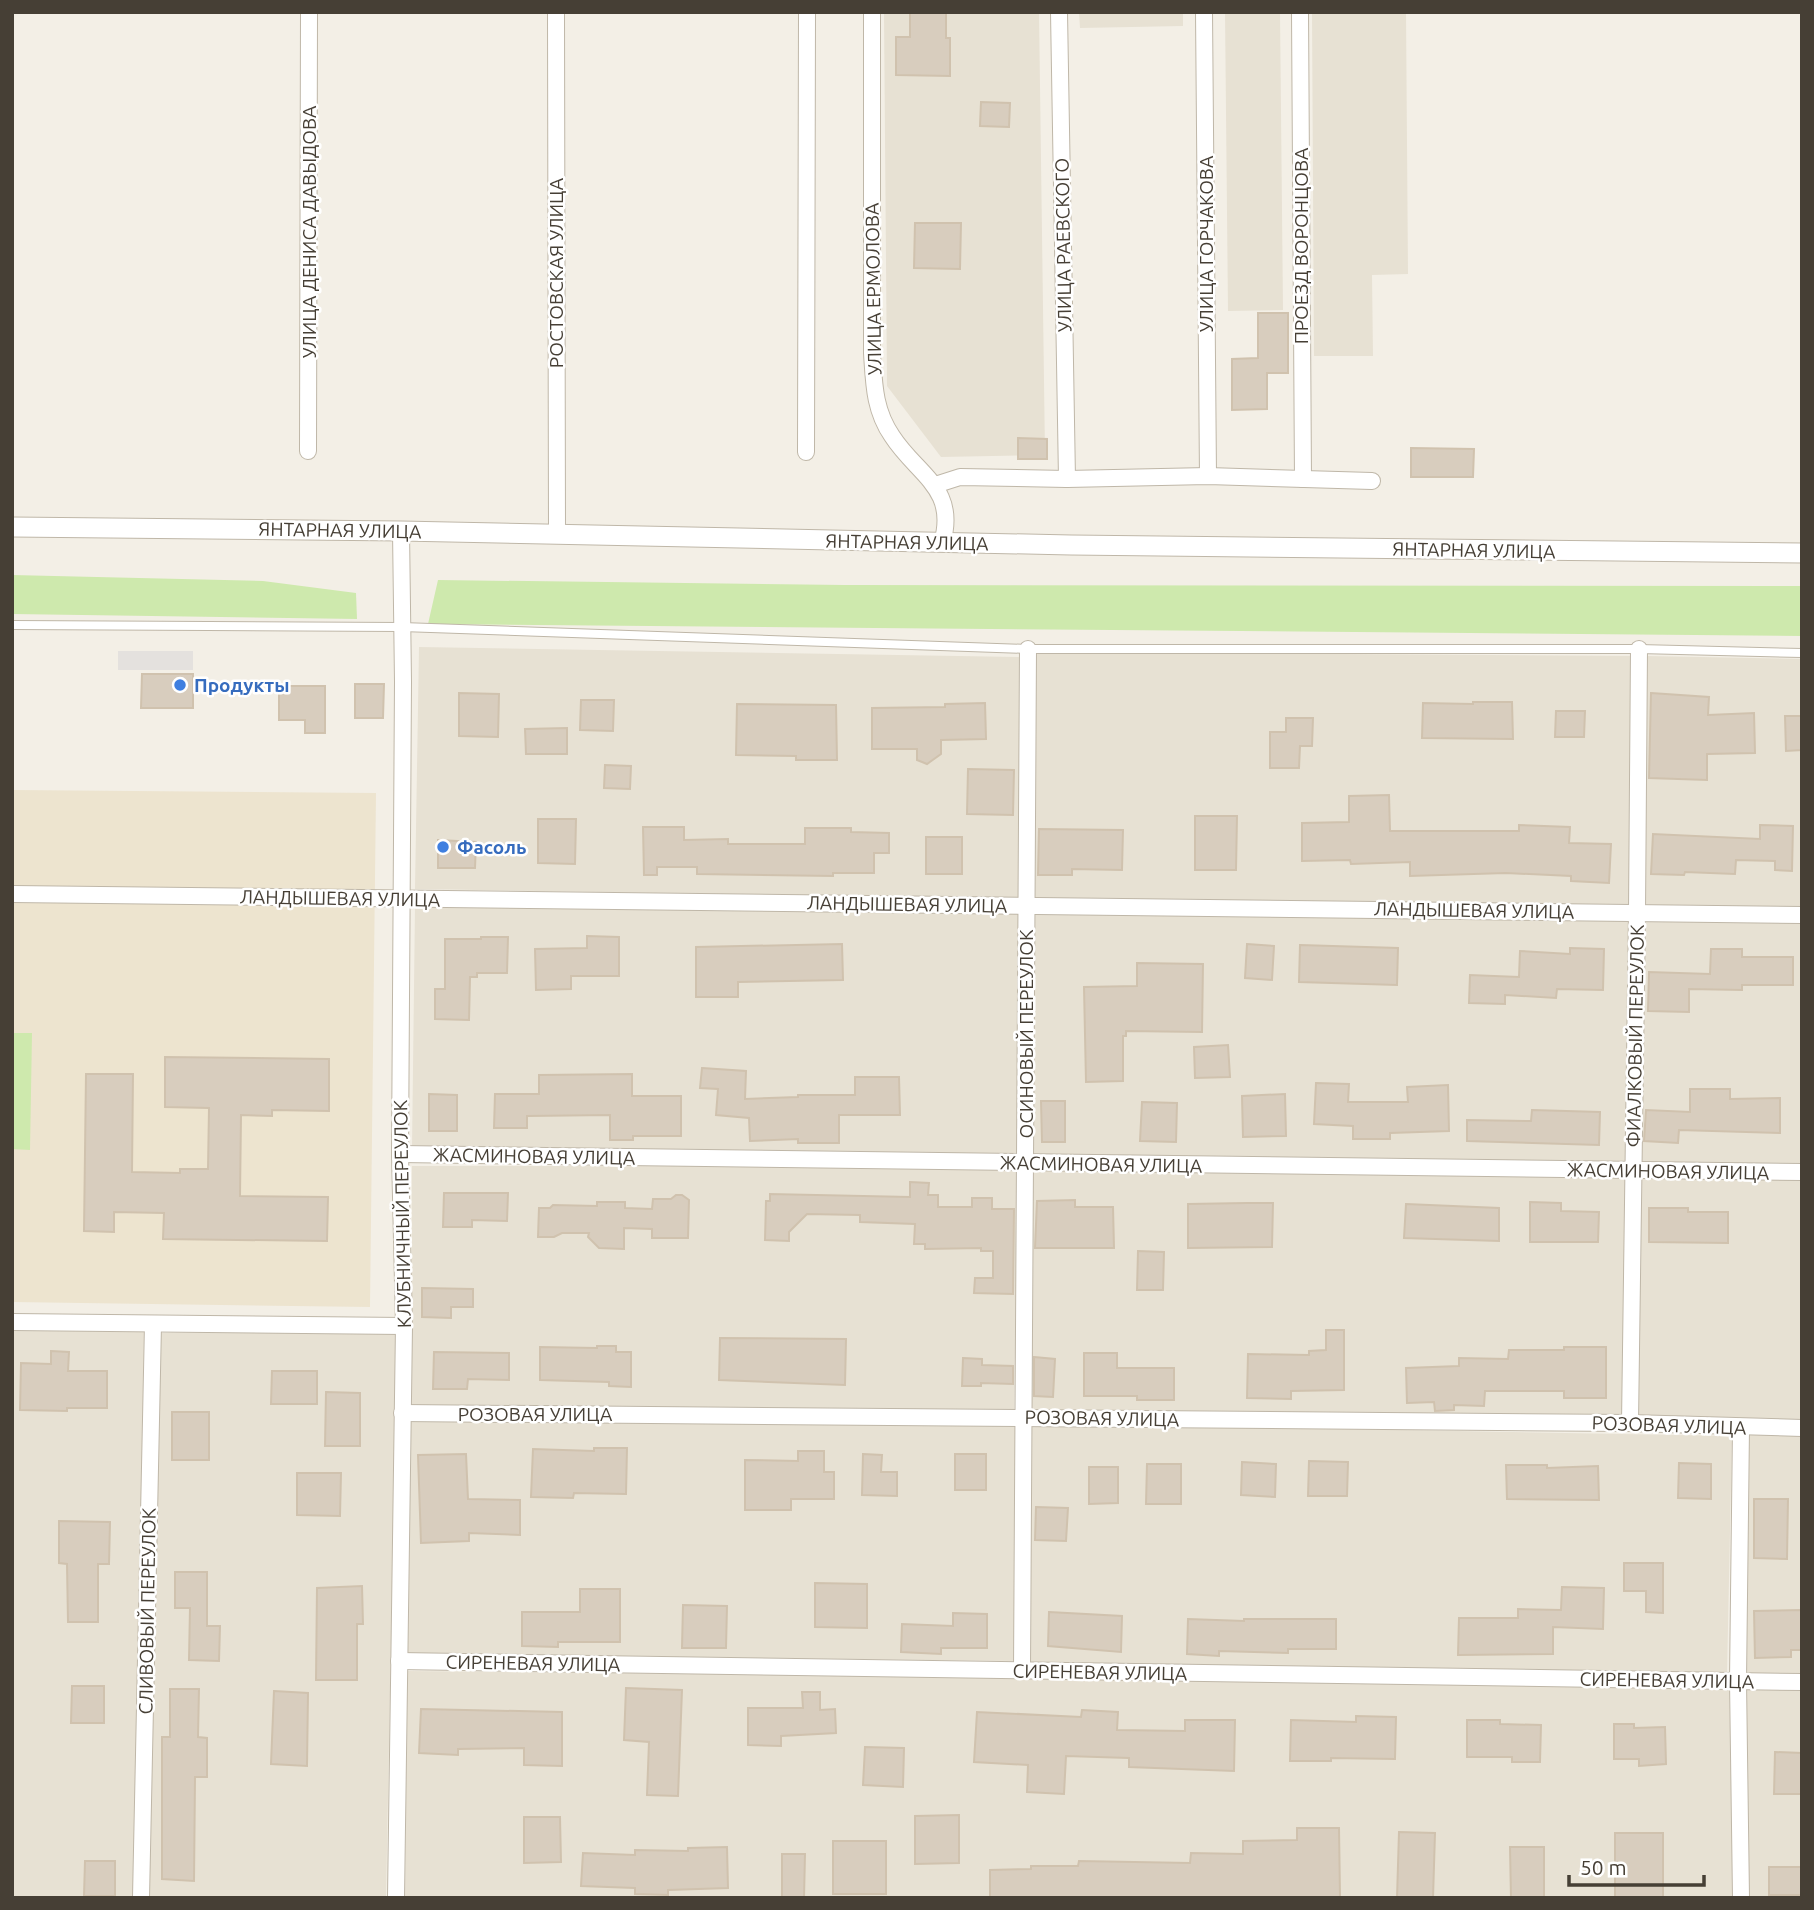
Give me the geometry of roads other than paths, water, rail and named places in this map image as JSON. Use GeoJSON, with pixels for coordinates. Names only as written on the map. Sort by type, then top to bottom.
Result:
{"type":"FeatureCollection","features":[{"type":"Feature","properties":{"kind":"street","name":"УЛИЦА ДЕНИСА ДАВЫДОВА"},"geometry":{"type":"LineString","coordinates":[[308,451],[309,12]]}},
{"type":"Feature","properties":{"kind":"street","name":"РОСТОВСКАЯ УЛИЦА"},"geometry":{"type":"LineString","coordinates":[[556,12],[556,534]]}},
{"type":"Feature","properties":{"kind":"street"},"geometry":{"type":"LineString","coordinates":[[806,452],[807,12]]}},
{"type":"Feature","properties":{"kind":"street","name":"УЛИЦА ЕРМОЛОВА"},"geometry":{"type":"LineString","coordinates":[[872,12],[872,352],[875,401],[892,436],[935,485],[946,515],[942,543]]}},
{"type":"Feature","properties":{"kind":"street","name":"УЛИЦА РАЕВСКОГО"},"geometry":{"type":"LineString","coordinates":[[1059,12],[1066,479]]}},
{"type":"Feature","properties":{"kind":"street","name":"УЛИЦА ГОРЧАКОВА"},"geometry":{"type":"LineString","coordinates":[[1204,12],[1208,476]]}},
{"type":"Feature","properties":{"kind":"street","name":"ПРОЕЗД ВОРОНЦОВА"},"geometry":{"type":"LineString","coordinates":[[1300,12],[1303,479]]}},
{"type":"Feature","properties":{"kind":"street"},"geometry":{"type":"LineString","coordinates":[[935,485],[960,477],[1066,479],[1208,476],[1372,481]]}},
{"type":"Feature","properties":{"kind":"street","name":"ЯНТАРНАЯ УЛИЦА"},"geometry":{"type":"LineString","coordinates":[[12,527],[401,531],[942,543],[1802,553]]}},
{"type":"Feature","properties":{"kind":"street","name":"КЛУБНИЧНЫЙ ПЕРЕУЛОК"},"geometry":{"type":"LineString","coordinates":[[396,1898],[404,1326],[400,1154],[401,531]]}},
{"type":"Feature","properties":{"kind":"street","name":"ОСИНОВЫЙ ПЕРЕУЛОК"},"geometry":{"type":"LineString","coordinates":[[1023,1671],[1022,1417],[1028,649]]}},
{"type":"Feature","properties":{"kind":"street","name":"ФИАЛКОВЫЙ ПЕРЕУЛОК"},"geometry":{"type":"LineString","coordinates":[[1630,1423],[1639,649]]}},
{"type":"Feature","properties":{"kind":"street","name":"ЛАНДЫШЕВАЯ УЛИЦА"},"geometry":{"type":"LineString","coordinates":[[12,894],[1802,915]]}},
{"type":"Feature","properties":{"kind":"street","name":"ЖАСМИНОВАЯ УЛИЦА"},"geometry":{"type":"LineString","coordinates":[[400,1154],[1802,1172]]}},
{"type":"Feature","properties":{"kind":"street"},"geometry":{"type":"LineString","coordinates":[[12,1322],[404,1326]]}},
{"type":"Feature","properties":{"kind":"street","name":"СЛИВОВЫЙ ПЕРЕУЛОК"},"geometry":{"type":"LineString","coordinates":[[141,1898],[153,1324]]}},
{"type":"Feature","properties":{"kind":"street","name":"РОЗОВАЯ УЛИЦА"},"geometry":{"type":"LineString","coordinates":[[402,1413],[1630,1423],[1802,1428]]}},
{"type":"Feature","properties":{"kind":"street"},"geometry":{"type":"LineString","coordinates":[[1741,1427],[1738,1681],[1741,1898]]}},
{"type":"Feature","properties":{"kind":"street","name":"СИРЕНЕВАЯ УЛИЦА"},"geometry":{"type":"LineString","coordinates":[[399,1661],[1802,1682]]}},
{"type":"Feature","properties":{"kind":"lane"},"geometry":{"type":"LineString","coordinates":[[12,625],[402,627],[1028,649],[1639,649],[1802,653]]}},
{"type":"Feature","properties":{"kind":"place","name":"Продукты"},"geometry":{"type":"Point","coordinates":[180,685]}},
{"type":"Feature","properties":{"kind":"place","name":"Фасоль"},"geometry":{"type":"Point","coordinates":[443,847]}}]}
